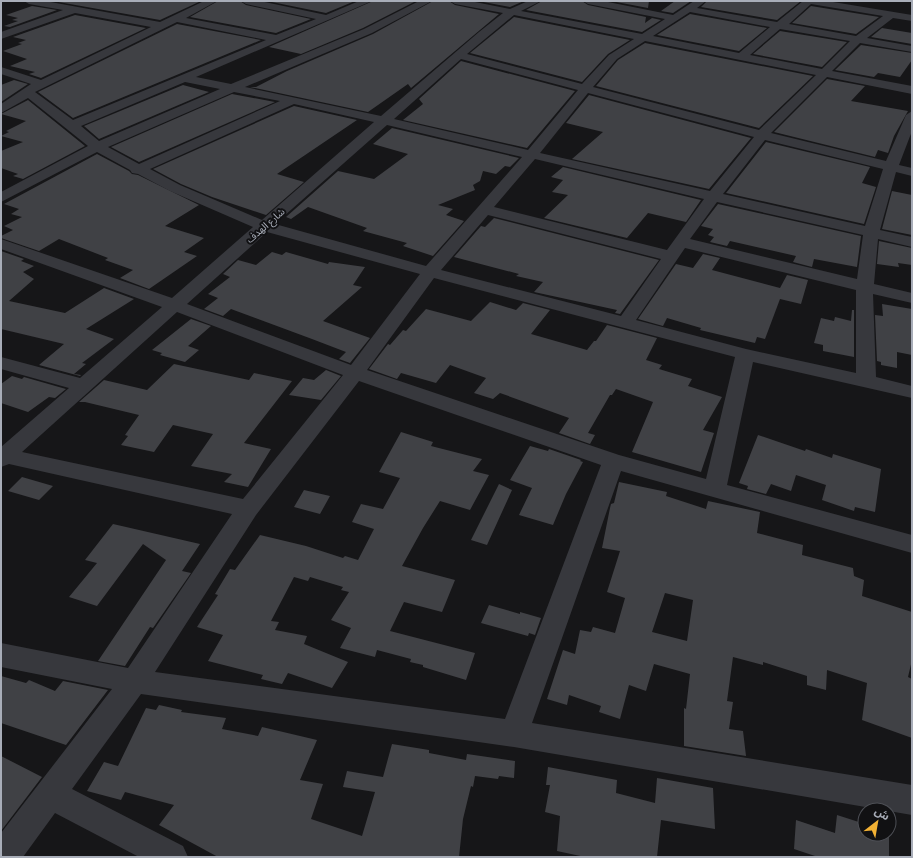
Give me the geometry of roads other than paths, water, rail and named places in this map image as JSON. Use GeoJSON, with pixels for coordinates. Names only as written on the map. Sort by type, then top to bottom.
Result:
{"type":"FeatureCollection","features":[{"type":"Feature","properties":{"kind":"street"},"geometry":{"type":"LineString","coordinates":[[29,1],[58,7],[73,5],[163,26]]}},
{"type":"Feature","properties":{"kind":"street"},"geometry":{"type":"LineString","coordinates":[[1,104],[178,19],[212,1]]}},
{"type":"Feature","properties":{"kind":"street"},"geometry":{"type":"LineString","coordinates":[[246,1],[327,18]]}},
{"type":"Feature","properties":{"kind":"street"},"geometry":{"type":"LineString","coordinates":[[72,125],[367,1]]}},
{"type":"Feature","properties":{"kind":"street"},"geometry":{"type":"LineString","coordinates":[[1,198],[97,147],[368,31],[427,1]]}},
{"type":"Feature","properties":{"kind":"street"},"geometry":{"type":"LineString","coordinates":[[455,1],[513,11],[823,74],[912,90]]}},
{"type":"Feature","properties":{"kind":"street","name":"شارع الهدف"},"geometry":{"type":"LineString","coordinates":[[2,457],[459,55],[513,11],[536,1]]}},
{"type":"Feature","properties":{"kind":"street"},"geometry":{"type":"LineString","coordinates":[[588,1],[688,9],[912,49]]}},
{"type":"Feature","properties":{"kind":"street"},"geometry":{"type":"LineString","coordinates":[[741,57],[809,1],[912,18]]}},
{"type":"Feature","properties":{"kind":"street"},"geometry":{"type":"LineString","coordinates":[[1,36],[73,5]]}},
{"type":"Feature","properties":{"kind":"street"},"geometry":{"type":"LineString","coordinates":[[4,857],[134,682],[248,509],[355,373],[430,272],[532,154],[596,75],[613,57],[688,9]]}},
{"type":"Feature","properties":{"kind":"street"},"geometry":{"type":"LineString","coordinates":[[626,322],[712,196],[762,135],[858,39],[892,14]]}},
{"type":"Feature","properties":{"kind":"street"},"geometry":{"type":"LineString","coordinates":[[178,19],[278,39]]}},
{"type":"Feature","properties":{"kind":"street"},"geometry":{"type":"LineString","coordinates":[[1,28],[13,31]]}},
{"type":"Feature","properties":{"kind":"street"},"geometry":{"type":"LineString","coordinates":[[459,55],[762,135],[912,172]]}},
{"type":"Feature","properties":{"kind":"street"},"geometry":{"type":"LineString","coordinates":[[1,70],[30,91],[97,147],[137,170],[175,188],[264,226],[430,272],[745,354],[912,392]]}},
{"type":"Feature","properties":{"kind":"street"},"geometry":{"type":"LineString","coordinates":[[183,78],[292,100],[912,242]]}},
{"type":"Feature","properties":{"kind":"street"},"geometry":{"type":"LineString","coordinates":[[1,109],[30,91]]}},
{"type":"Feature","properties":{"kind":"street"},"geometry":{"type":"LineString","coordinates":[[137,170],[292,100]]}},
{"type":"Feature","properties":{"kind":"street"},"geometry":{"type":"LineString","coordinates":[[866,382],[864,287],[871,233],[891,167],[912,118]]}},
{"type":"Feature","properties":{"kind":"street"},"geometry":{"type":"LineString","coordinates":[[484,209],[670,256]]}},
{"type":"Feature","properties":{"kind":"street"},"geometry":{"type":"LineString","coordinates":[[681,242],[912,298]]}},
{"type":"Feature","properties":{"kind":"street"},"geometry":{"type":"LineString","coordinates":[[1,244],[174,305],[355,373],[612,461],[912,544]]}},
{"type":"Feature","properties":{"kind":"street"},"geometry":{"type":"LineString","coordinates":[[715,490],[745,354]]}},
{"type":"Feature","properties":{"kind":"street"},"geometry":{"type":"LineString","coordinates":[[1,363],[83,386]]}},
{"type":"Feature","properties":{"kind":"street"},"geometry":{"type":"LineString","coordinates":[[2,457],[248,509]]}},
{"type":"Feature","properties":{"kind":"street"},"geometry":{"type":"LineString","coordinates":[[514,734],[612,461]]}},
{"type":"Feature","properties":{"kind":"street"},"geometry":{"type":"LineString","coordinates":[[1,655],[134,682],[514,734],[912,800]]}},
{"type":"Feature","properties":{"kind":"street"},"geometry":{"type":"LineString","coordinates":[[50,794],[172,857]]}}]}
